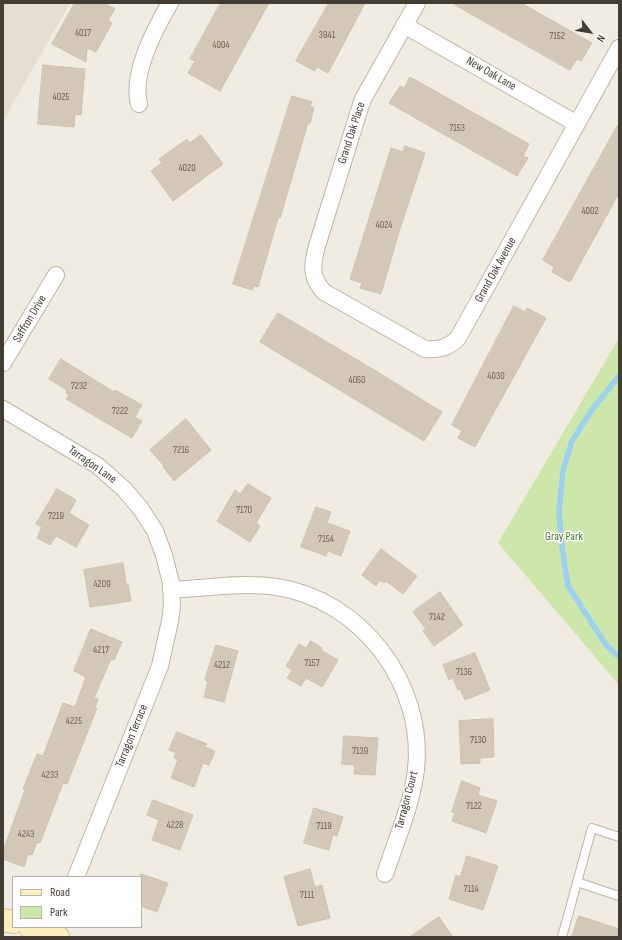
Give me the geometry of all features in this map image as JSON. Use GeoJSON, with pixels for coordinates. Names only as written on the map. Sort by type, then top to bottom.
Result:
{"type":"FeatureCollection","features":[{"type":"Feature","properties":{"kind":"street"},"geometry":{"type":"LineString","coordinates":[[139,104],[139,77],[146,51],[153,34],[170,3]]}},
{"type":"Feature","properties":{"kind":"street","name":"Grand Oak Place"},"geometry":{"type":"LineString","coordinates":[[313,273],[317,246],[358,114],[370,85],[416,3]]}},
{"type":"Feature","properties":{"kind":"street","name":"New Oak Lane"},"geometry":{"type":"LineString","coordinates":[[404,25],[577,124]]}},
{"type":"Feature","properties":{"kind":"street","name":"Grand Oak Avenue"},"geometry":{"type":"LineString","coordinates":[[313,273],[317,284],[324,292],[418,346],[425,349],[436,350],[452,344],[463,329],[619,48]]}},
{"type":"Feature","properties":{"kind":"street","name":"Saffron Drive"},"geometry":{"type":"LineString","coordinates":[[3,363],[56,275]]}},
{"type":"Feature","properties":{"kind":"street","name":"Tarragon Lane"},"geometry":{"type":"LineString","coordinates":[[3,409],[98,466],[124,489],[141,509],[154,531],[168,569],[171,590]]}},
{"type":"Feature","properties":{"kind":"street","name":"Tarragon Court"},"geometry":{"type":"LineString","coordinates":[[171,590],[261,585],[278,587],[303,594],[326,603],[351,619],[367,633],[388,659],[397,673],[407,696],[413,716],[417,746],[416,771],[409,803],[385,874]]}},
{"type":"Feature","properties":{"kind":"street","name":"Tarragon Terrace"},"geometry":{"type":"LineString","coordinates":[[76,876],[160,666],[170,621],[171,590]]}},
{"type":"Feature","properties":{"kind":"street"},"geometry":{"type":"LineString","coordinates":[[34,928],[55,933]]}},
{"type":"Feature","properties":{"kind":"lane"},"geometry":{"type":"LineString","coordinates":[[562,937],[592,828],[619,838]]}},
{"type":"Feature","properties":{"kind":"lane"},"geometry":{"type":"LineString","coordinates":[[577,882],[619,896]]}},
{"type":"Feature","properties":{"kind":"shaded area"},"geometry":{"type":"Polygon","coordinates":[[[3,3],[70,3],[3,121],[3,3]]]}},
{"type":"Feature","properties":{"kind":"green space","name":"Gray Park"},"geometry":{"type":"Polygon","coordinates":[[[619,338],[619,685],[498,543],[619,338]]]}},
{"type":"Feature","properties":{"kind":"building"},"geometry":{"type":"Polygon","coordinates":[[[75,3],[104,3],[115,9],[108,20],[112,23],[96,52],[87,48],[86,62],[52,44],[75,3]]]}},
{"type":"Feature","properties":{"kind":"building"},"geometry":{"type":"Polygon","coordinates":[[[221,3],[269,3],[220,91],[188,73],[195,61],[190,59],[221,3]]]}},
{"type":"Feature","properties":{"kind":"building"},"geometry":{"type":"Polygon","coordinates":[[[329,3],[365,3],[328,73],[317,67],[315,71],[296,61],[329,3]]]}},
{"type":"Feature","properties":{"kind":"building"},"geometry":{"type":"Polygon","coordinates":[[[452,3],[521,3],[592,43],[581,61],[577,59],[570,70],[452,3]]]}},
{"type":"Feature","properties":{"kind":"building"},"geometry":{"type":"Polygon","coordinates":[[[43,65],[85,69],[81,115],[75,114],[74,127],[38,124],[43,65]]]}},
{"type":"Feature","properties":{"kind":"building"},"geometry":{"type":"Polygon","coordinates":[[[410,77],[529,144],[523,156],[528,158],[517,176],[389,103],[400,86],[404,88],[410,77]]]}},
{"type":"Feature","properties":{"kind":"building"},"geometry":{"type":"Polygon","coordinates":[[[292,96],[312,102],[310,106],[314,108],[310,123],[308,123],[280,218],[278,218],[258,287],[254,286],[252,290],[233,284],[292,96]]]}},
{"type":"Feature","properties":{"kind":"building"},"geometry":{"type":"Polygon","coordinates":[[[619,123],[619,193],[570,282],[552,272],[554,267],[543,260],[619,123]]]}},
{"type":"Feature","properties":{"kind":"building"},"geometry":{"type":"Polygon","coordinates":[[[201,135],[223,164],[173,201],[151,171],[162,163],[159,159],[187,139],[189,143],[201,135]]]}},
{"type":"Feature","properties":{"kind":"building"},"geometry":{"type":"Polygon","coordinates":[[[405,146],[425,153],[398,235],[381,294],[360,288],[362,283],[350,279],[391,148],[403,152],[405,146]]]}},
{"type":"Feature","properties":{"kind":"building"},"geometry":{"type":"Polygon","coordinates":[[[514,306],[525,312],[527,308],[546,318],[475,447],[458,438],[462,431],[452,425],[514,306]]]}},
{"type":"Feature","properties":{"kind":"building"},"geometry":{"type":"Polygon","coordinates":[[[278,313],[442,412],[424,441],[260,342],[278,313]]]}},
{"type":"Feature","properties":{"kind":"building"},"geometry":{"type":"Polygon","coordinates":[[[61,359],[114,392],[115,390],[142,405],[135,417],[142,421],[132,438],[66,399],[69,395],[66,393],[67,390],[49,379],[61,359]]]}},
{"type":"Feature","properties":{"kind":"building"},"geometry":{"type":"Polygon","coordinates":[[[186,419],[211,450],[174,481],[163,467],[164,466],[150,450],[186,419]]]}},
{"type":"Feature","properties":{"kind":"building"},"geometry":{"type":"Polygon","coordinates":[[[248,484],[271,498],[256,523],[260,526],[250,542],[217,521],[235,490],[240,494],[248,484]]]}},
{"type":"Feature","properties":{"kind":"building"},"geometry":{"type":"Polygon","coordinates":[[[57,489],[76,500],[69,513],[89,525],[76,547],[56,536],[50,545],[37,538],[42,527],[36,524],[57,489]]]}},
{"type":"Feature","properties":{"kind":"building"},"geometry":{"type":"Polygon","coordinates":[[[316,507],[331,512],[327,523],[350,531],[341,556],[328,551],[326,556],[301,547],[316,507]]]}},
{"type":"Feature","properties":{"kind":"building"},"geometry":{"type":"Polygon","coordinates":[[[381,549],[417,576],[403,594],[386,581],[384,583],[380,580],[376,586],[362,575],[381,549]]]}},
{"type":"Feature","properties":{"kind":"building"},"geometry":{"type":"Polygon","coordinates":[[[123,563],[126,584],[128,584],[131,601],[90,607],[84,570],[123,563]]]}},
{"type":"Feature","properties":{"kind":"building"},"geometry":{"type":"Polygon","coordinates":[[[440,592],[463,625],[434,646],[423,631],[426,629],[413,612],[440,592]]]}},
{"type":"Feature","properties":{"kind":"building"},"geometry":{"type":"Polygon","coordinates":[[[91,629],[122,642],[114,660],[111,659],[94,698],[98,699],[95,708],[97,708],[67,784],[63,783],[40,843],[37,842],[32,855],[28,854],[24,867],[3,859],[3,851],[25,790],[23,789],[37,754],[43,756],[63,703],[75,707],[86,677],[74,671],[91,629]]]}},
{"type":"Feature","properties":{"kind":"building"},"geometry":{"type":"Polygon","coordinates":[[[311,641],[322,648],[321,650],[338,660],[322,687],[306,678],[301,686],[287,678],[292,670],[286,666],[299,644],[306,648],[311,641]]]}},
{"type":"Feature","properties":{"kind":"building"},"geometry":{"type":"Polygon","coordinates":[[[216,645],[238,651],[224,702],[204,697],[208,681],[205,680],[216,645]]]}},
{"type":"Feature","properties":{"kind":"building"},"geometry":{"type":"Polygon","coordinates":[[[475,653],[490,690],[465,700],[460,689],[458,690],[453,678],[449,680],[443,665],[475,653]]]}},
{"type":"Feature","properties":{"kind":"building"},"geometry":{"type":"Polygon","coordinates":[[[493,719],[494,757],[480,758],[480,763],[461,764],[459,721],[493,719]]]}},
{"type":"Feature","properties":{"kind":"building"},"geometry":{"type":"Polygon","coordinates":[[[177,732],[207,744],[205,747],[215,751],[209,765],[203,763],[194,787],[171,778],[178,759],[174,758],[176,753],[169,750],[177,732]]]}},
{"type":"Feature","properties":{"kind":"building"},"geometry":{"type":"Polygon","coordinates":[[[344,736],[378,738],[375,775],[354,774],[355,765],[342,764],[344,736]]]}},
{"type":"Feature","properties":{"kind":"building"},"geometry":{"type":"Polygon","coordinates":[[[462,781],[480,788],[478,795],[497,801],[486,833],[452,821],[455,813],[452,812],[462,781]]]}},
{"type":"Feature","properties":{"kind":"building"},"geometry":{"type":"Polygon","coordinates":[[[153,800],[193,815],[180,850],[152,840],[159,820],[147,815],[153,800]]]}},
{"type":"Feature","properties":{"kind":"building"},"geometry":{"type":"Polygon","coordinates":[[[314,808],[343,817],[337,836],[333,835],[329,850],[304,843],[314,808]]]}},
{"type":"Feature","properties":{"kind":"building"},"geometry":{"type":"Polygon","coordinates":[[[467,856],[498,866],[483,910],[449,899],[456,875],[460,877],[467,856]]]}},
{"type":"Feature","properties":{"kind":"building"},"geometry":{"type":"Polygon","coordinates":[[[310,869],[315,887],[322,885],[330,918],[298,926],[284,877],[310,869]]]}},
{"type":"Feature","properties":{"kind":"building"},"geometry":{"type":"Polygon","coordinates":[[[141,874],[168,883],[157,912],[142,906],[141,874]]]}},
{"type":"Feature","properties":{"kind":"building"},"geometry":{"type":"Polygon","coordinates":[[[579,916],[619,929],[619,937],[572,937],[579,916]]]}},
{"type":"Feature","properties":{"kind":"building"},"geometry":{"type":"Polygon","coordinates":[[[439,917],[453,937],[410,937],[439,917]]]}},
{"type":"Feature","properties":{"kind":"waterway"},"geometry":{"type":"LineString","coordinates":[[619,376],[591,411],[572,441],[563,470],[559,513],[568,586],[606,645],[619,657]]}}]}
